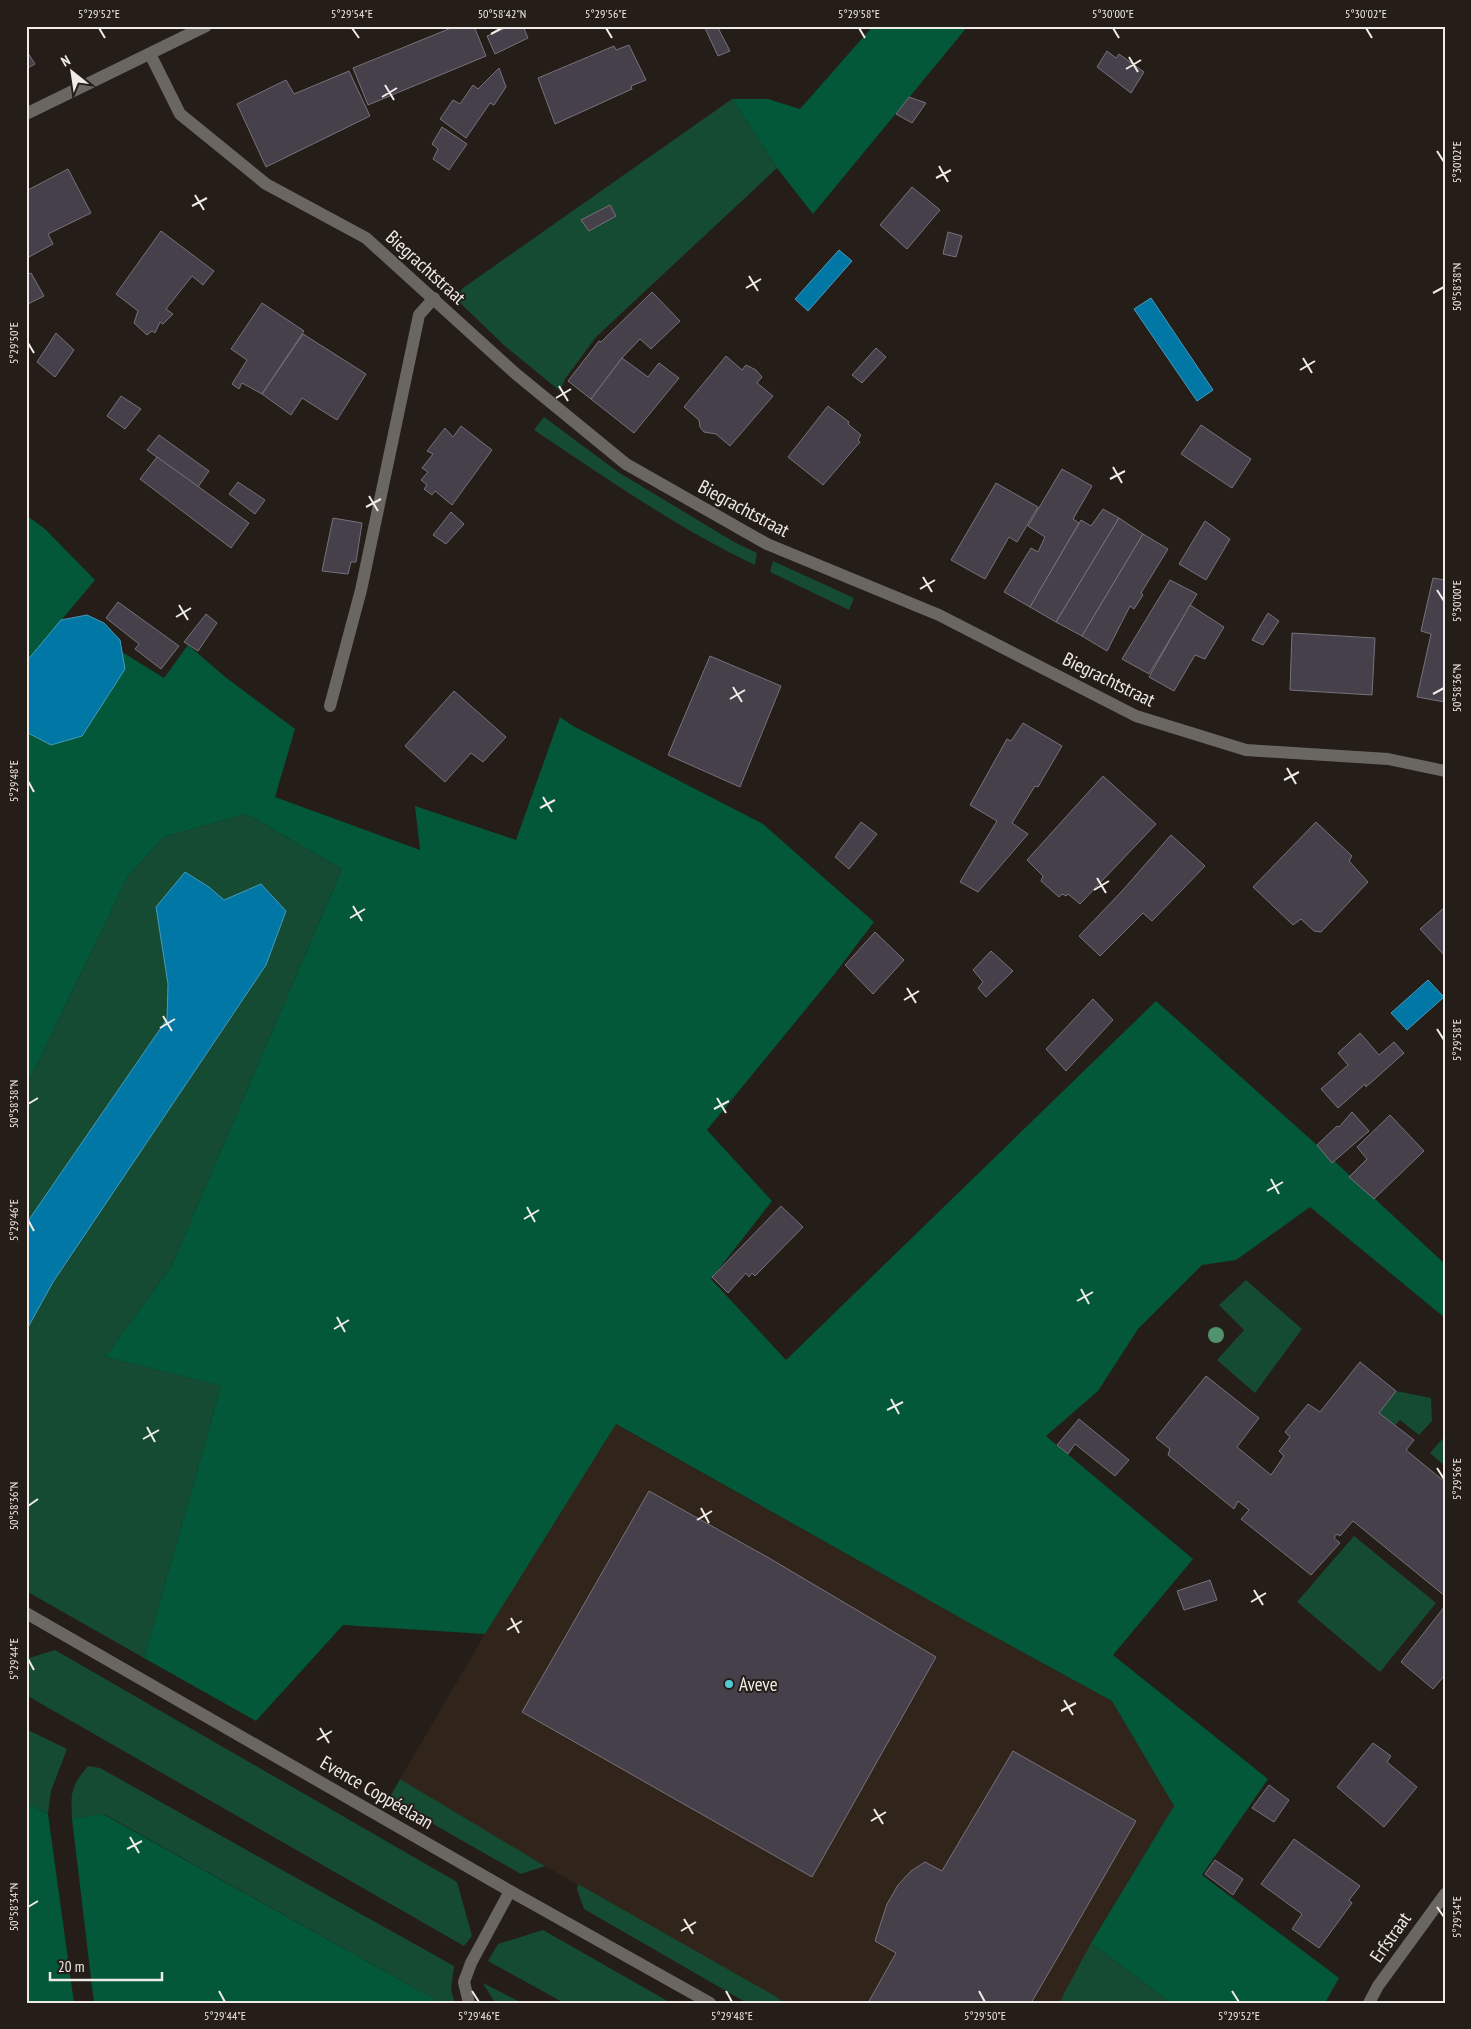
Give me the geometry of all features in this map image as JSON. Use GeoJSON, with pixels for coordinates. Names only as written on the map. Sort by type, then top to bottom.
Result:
{"type":"FeatureCollection","features":[{"type":"Feature","properties":{"kind":"street"},"geometry":{"type":"LineString","coordinates":[[26,114],[206,26]]}},
{"type":"Feature","properties":{"kind":"street","name":"Biegrachtstraat"},"geometry":{"type":"LineString","coordinates":[[150,54],[180,114],[266,184],[366,238],[516,374],[626,464],[767,544],[939,615],[1136,716],[1246,750],[1388,759],[1445,771]]}},
{"type":"Feature","properties":{"kind":"street"},"geometry":{"type":"LineString","coordinates":[[330,706],[361,590],[419,315],[434,298]]}},
{"type":"Feature","properties":{"kind":"street","name":"Evence Coppéelaan"},"geometry":{"type":"LineString","coordinates":[[26,1613],[510,1891],[710,2003]]}},
{"type":"Feature","properties":{"kind":"street"},"geometry":{"type":"LineString","coordinates":[[468,2003],[464,1982],[471,1963],[510,1891]]}},
{"type":"Feature","properties":{"kind":"street","name":"Erfstraat"},"geometry":{"type":"LineString","coordinates":[[1369,2003],[1378,1986],[1445,1894]]}},
{"type":"Feature","properties":{"kind":"shaded area"},"geometry":{"type":"Polygon","coordinates":[[[615,1424],[1112,1701],[1174,1806],[1091,1943],[1059,2003],[785,2003],[545,1866],[400,1779],[485,1634],[615,1424]]]}},
{"type":"Feature","properties":{"kind":"green space"},"geometry":{"type":"Polygon","coordinates":[[[873,26],[968,26],[813,214],[777,168],[732,99],[768,99],[800,109],[873,26]]]}},
{"type":"Feature","properties":{"kind":"green space"},"geometry":{"type":"Polygon","coordinates":[[[732,99],[777,168],[596,337],[565,379],[560,391],[505,346],[455,298],[463,288],[732,99]]]}},
{"type":"Feature","properties":{"kind":"green space"},"geometry":{"type":"Polygon","coordinates":[[[544,417],[618,472],[734,542],[757,553],[755,565],[670,519],[534,430],[544,417]]]}},
{"type":"Feature","properties":{"kind":"green space"},"geometry":{"type":"Polygon","coordinates":[[[26,515],[45,529],[95,580],[26,662],[26,515]]]}},
{"type":"Feature","properties":{"kind":"green space"},"geometry":{"type":"Polygon","coordinates":[[[773,561],[854,598],[849,610],[770,572],[773,561]]]}},
{"type":"Feature","properties":{"kind":"green space"},"geometry":{"type":"Polygon","coordinates":[[[188,645],[224,676],[295,729],[275,797],[420,850],[415,806],[516,840],[560,717],[573,726],[763,824],[874,922],[833,976],[707,1130],[772,1201],[711,1279],[786,1360],[1156,1001],[1317,1145],[1445,1264],[1445,1318],[1310,1207],[1236,1260],[1202,1265],[1138,1329],[1098,1391],[1046,1436],[1193,1559],[1113,1655],[1268,1779],[1202,1875],[1339,1978],[1325,2003],[1171,2003],[1091,1943],[1174,1806],[1112,1701],[616,1424],[485,1634],[343,1625],[256,1721],[144,1658],[221,1386],[105,1357],[171,1267],[342,869],[246,814],[164,837],[128,876],[26,1087],[26,732],[51,745],[125,669],[122,652],[164,678],[188,645]]]}},
{"type":"Feature","properties":{"kind":"green space"},"geometry":{"type":"Polygon","coordinates":[[[246,814],[342,869],[171,1267],[105,1357],[221,1386],[144,1658],[26,1591],[26,1087],[128,876],[164,837],[246,814]]]}},
{"type":"Feature","properties":{"kind":"green space"},"geometry":{"type":"Polygon","coordinates":[[[1246,1280],[1302,1329],[1255,1393],[1217,1360],[1244,1330],[1219,1305],[1246,1280]]]}},
{"type":"Feature","properties":{"kind":"green space"},"geometry":{"type":"Polygon","coordinates":[[[1396,1391],[1431,1398],[1432,1421],[1419,1435],[1400,1420],[1395,1425],[1379,1413],[1396,1391]]]}},
{"type":"Feature","properties":{"kind":"green space"},"geometry":{"type":"Polygon","coordinates":[[[1445,1436],[1445,1466],[1430,1453],[1445,1436]]]}},
{"type":"Feature","properties":{"kind":"green space"},"geometry":{"type":"Polygon","coordinates":[[[1354,1536],[1436,1603],[1380,1672],[1297,1602],[1354,1536]]]}},
{"type":"Feature","properties":{"kind":"green space"},"geometry":{"type":"Polygon","coordinates":[[[55,1650],[457,1882],[472,1936],[464,1946],[26,1695],[26,1659],[55,1650]]]}},
{"type":"Feature","properties":{"kind":"green space"},"geometry":{"type":"Polygon","coordinates":[[[26,1729],[67,1749],[51,1791],[48,1814],[26,1802],[26,1729]]]}},
{"type":"Feature","properties":{"kind":"green space"},"geometry":{"type":"Polygon","coordinates":[[[88,1766],[100,1768],[454,1966],[451,1990],[455,2003],[438,2003],[436,2000],[104,1814],[72,1819],[73,1791],[78,1779],[88,1766]]]}},
{"type":"Feature","properties":{"kind":"green space"},"geometry":{"type":"Polygon","coordinates":[[[400,1779],[545,1866],[521,1874],[389,1799],[400,1779]]]}},
{"type":"Feature","properties":{"kind":"green space"},"geometry":{"type":"Polygon","coordinates":[[[26,1802],[48,1814],[74,2003],[26,2003],[26,1802]]]}},
{"type":"Feature","properties":{"kind":"green space"},"geometry":{"type":"Polygon","coordinates":[[[103,1814],[436,2000],[438,2003],[94,2003],[72,1819],[103,1814]]]}},
{"type":"Feature","properties":{"kind":"green space"},"geometry":{"type":"Polygon","coordinates":[[[578,1884],[785,2003],[747,2003],[584,1909],[577,1889],[578,1884]]]}},
{"type":"Feature","properties":{"kind":"green space"},"geometry":{"type":"Polygon","coordinates":[[[543,1930],[671,2003],[564,2003],[488,1961],[498,1944],[543,1930]]]}},
{"type":"Feature","properties":{"kind":"green space"},"geometry":{"type":"Polygon","coordinates":[[[1091,1943],[1171,2003],[1059,2003],[1091,1943]]]}},
{"type":"Feature","properties":{"kind":"green space"},"geometry":{"type":"Polygon","coordinates":[[[483,1983],[522,2003],[495,2003],[483,1983]]]}},
{"type":"Feature","properties":{"kind":"water"},"geometry":{"type":"Polygon","coordinates":[[[839,250],[852,261],[808,311],[795,299],[839,250]]]}},
{"type":"Feature","properties":{"kind":"water"},"geometry":{"type":"Polygon","coordinates":[[[1151,298],[1213,390],[1197,401],[1134,309],[1151,298]]]}},
{"type":"Feature","properties":{"kind":"water"},"geometry":{"type":"Polygon","coordinates":[[[87,615],[104,623],[120,640],[125,669],[82,736],[51,745],[26,732],[26,662],[61,620],[87,615]]]}},
{"type":"Feature","properties":{"kind":"water"},"geometry":{"type":"Polygon","coordinates":[[[185,872],[209,887],[224,900],[261,884],[286,911],[266,965],[53,1282],[26,1331],[28,1221],[167,1019],[168,984],[156,907],[185,872]]]}},
{"type":"Feature","properties":{"kind":"water"},"geometry":{"type":"Polygon","coordinates":[[[1428,980],[1444,997],[1407,1030],[1391,1013],[1428,980]]]}},
{"type":"Feature","properties":{"kind":"building"},"geometry":{"type":"Polygon","coordinates":[[[456,26],[474,26],[486,56],[368,105],[353,68],[456,26]]]}},
{"type":"Feature","properties":{"kind":"building"},"geometry":{"type":"Polygon","coordinates":[[[510,26],[523,26],[528,38],[495,54],[487,36],[510,26]]]}},
{"type":"Feature","properties":{"kind":"building"},"geometry":{"type":"Polygon","coordinates":[[[704,26],[717,26],[730,51],[718,56],[704,26]]]}},
{"type":"Feature","properties":{"kind":"building"},"geometry":{"type":"Polygon","coordinates":[[[629,45],[646,80],[631,86],[632,89],[555,124],[538,78],[614,46],[616,50],[629,45]]]}},
{"type":"Feature","properties":{"kind":"building"},"geometry":{"type":"Polygon","coordinates":[[[26,50],[35,64],[26,69],[26,50]]]}},
{"type":"Feature","properties":{"kind":"building"},"geometry":{"type":"Polygon","coordinates":[[[1107,51],[1116,58],[1119,54],[1144,72],[1131,93],[1097,67],[1107,51]]]}},
{"type":"Feature","properties":{"kind":"building"},"geometry":{"type":"Polygon","coordinates":[[[499,68],[506,87],[494,105],[490,103],[466,138],[440,119],[453,100],[460,104],[473,85],[478,89],[499,68]]]}},
{"type":"Feature","properties":{"kind":"building"},"geometry":{"type":"Polygon","coordinates":[[[349,71],[370,116],[266,167],[237,104],[286,80],[294,94],[349,71]]]}},
{"type":"Feature","properties":{"kind":"building"},"geometry":{"type":"Polygon","coordinates":[[[909,97],[926,103],[912,123],[896,114],[909,97]]]}},
{"type":"Feature","properties":{"kind":"building"},"geometry":{"type":"Polygon","coordinates":[[[442,127],[467,144],[449,170],[433,159],[438,149],[432,144],[442,127]]]}},
{"type":"Feature","properties":{"kind":"building"},"geometry":{"type":"Polygon","coordinates":[[[68,169],[91,213],[48,234],[53,244],[29,257],[26,251],[26,191],[68,169]]]}},
{"type":"Feature","properties":{"kind":"building"},"geometry":{"type":"Polygon","coordinates":[[[912,187],[940,210],[907,249],[880,225],[912,187]]]}},
{"type":"Feature","properties":{"kind":"building"},"geometry":{"type":"Polygon","coordinates":[[[610,205],[616,216],[589,231],[581,220],[610,205]]]}},
{"type":"Feature","properties":{"kind":"building"},"geometry":{"type":"Polygon","coordinates":[[[161,231],[214,271],[203,285],[192,276],[166,309],[173,314],[163,324],[160,322],[155,333],[152,331],[147,335],[134,323],[138,311],[116,294],[161,231]]]}},
{"type":"Feature","properties":{"kind":"building"},"geometry":{"type":"Polygon","coordinates":[[[948,232],[962,236],[956,257],[943,254],[948,232]]]}},
{"type":"Feature","properties":{"kind":"building"},"geometry":{"type":"Polygon","coordinates":[[[31,273],[44,296],[26,305],[26,275],[31,273]]]}},
{"type":"Feature","properties":{"kind":"building"},"geometry":{"type":"Polygon","coordinates":[[[652,292],[680,321],[651,349],[640,339],[622,358],[591,399],[568,381],[599,341],[601,342],[652,292]]]}},
{"type":"Feature","properties":{"kind":"building"},"geometry":{"type":"Polygon","coordinates":[[[262,303],[304,331],[262,394],[242,383],[239,389],[232,384],[247,360],[231,349],[262,303]]]}},
{"type":"Feature","properties":{"kind":"building"},"geometry":{"type":"Polygon","coordinates":[[[56,333],[74,350],[55,377],[37,362],[56,333]]]}},
{"type":"Feature","properties":{"kind":"building"},"geometry":{"type":"Polygon","coordinates":[[[303,334],[366,374],[337,420],[302,398],[291,415],[262,394],[303,334]]]}},
{"type":"Feature","properties":{"kind":"building"},"geometry":{"type":"Polygon","coordinates":[[[876,348],[886,357],[862,383],[852,375],[876,348]]]}},
{"type":"Feature","properties":{"kind":"building"},"geometry":{"type":"Polygon","coordinates":[[[726,356],[742,370],[746,365],[756,370],[762,377],[757,383],[773,396],[730,446],[716,434],[704,432],[700,427],[699,420],[684,407],[726,356]]]}},
{"type":"Feature","properties":{"kind":"building"},"geometry":{"type":"Polygon","coordinates":[[[622,358],[648,377],[659,363],[679,378],[634,433],[591,399],[622,358]]]}},
{"type":"Feature","properties":{"kind":"building"},"geometry":{"type":"Polygon","coordinates":[[[121,396],[141,409],[125,429],[107,416],[121,396]]]}},
{"type":"Feature","properties":{"kind":"building"},"geometry":{"type":"Polygon","coordinates":[[[828,406],[849,422],[848,424],[861,435],[858,440],[860,442],[823,485],[788,457],[828,406]]]}},
{"type":"Feature","properties":{"kind":"building"},"geometry":{"type":"Polygon","coordinates":[[[1201,425],[1251,459],[1232,488],[1181,454],[1201,425]]]}},
{"type":"Feature","properties":{"kind":"building"},"geometry":{"type":"Polygon","coordinates":[[[461,426],[492,450],[452,505],[435,491],[432,495],[424,489],[427,485],[421,480],[428,472],[422,468],[433,454],[427,451],[445,428],[453,437],[461,426]]]}},
{"type":"Feature","properties":{"kind":"building"},"geometry":{"type":"Polygon","coordinates":[[[159,435],[209,471],[198,487],[147,450],[159,435]]]}},
{"type":"Feature","properties":{"kind":"building"},"geometry":{"type":"Polygon","coordinates":[[[157,457],[249,523],[231,548],[140,479],[157,457]]]}},
{"type":"Feature","properties":{"kind":"building"},"geometry":{"type":"Polygon","coordinates":[[[1062,469],[1092,486],[1073,519],[1079,523],[1030,607],[1004,592],[1031,548],[1038,552],[1045,537],[1028,526],[1062,469]]]}},
{"type":"Feature","properties":{"kind":"building"},"geometry":{"type":"Polygon","coordinates":[[[238,482],[265,500],[255,514],[229,494],[238,482]]]}},
{"type":"Feature","properties":{"kind":"building"},"geometry":{"type":"Polygon","coordinates":[[[996,483],[1038,507],[1017,542],[1009,537],[985,579],[951,560],[996,483]]]}},
{"type":"Feature","properties":{"kind":"building"},"geometry":{"type":"Polygon","coordinates":[[[1103,509],[1119,518],[1056,622],[1030,607],[1081,520],[1091,526],[1103,509]]]}},
{"type":"Feature","properties":{"kind":"building"},"geometry":{"type":"Polygon","coordinates":[[[451,512],[464,524],[446,544],[433,535],[451,512]]]}},
{"type":"Feature","properties":{"kind":"building"},"geometry":{"type":"Polygon","coordinates":[[[333,518],[362,523],[356,562],[351,562],[348,574],[322,571],[333,518]]]}},
{"type":"Feature","properties":{"kind":"building"},"geometry":{"type":"Polygon","coordinates":[[[1119,518],[1143,534],[1082,636],[1056,622],[1119,518]]]}},
{"type":"Feature","properties":{"kind":"building"},"geometry":{"type":"Polygon","coordinates":[[[1205,521],[1230,539],[1206,580],[1179,564],[1205,521]]]}},
{"type":"Feature","properties":{"kind":"building"},"geometry":{"type":"Polygon","coordinates":[[[1143,534],[1168,549],[1141,593],[1143,595],[1134,609],[1130,606],[1107,651],[1082,636],[1143,534]]]}},
{"type":"Feature","properties":{"kind":"building"},"geometry":{"type":"Polygon","coordinates":[[[1433,578],[1445,580],[1445,702],[1417,697],[1431,634],[1421,631],[1433,578]]]}},
{"type":"Feature","properties":{"kind":"building"},"geometry":{"type":"Polygon","coordinates":[[[1170,580],[1197,594],[1149,674],[1122,659],[1170,580]]]}},
{"type":"Feature","properties":{"kind":"building"},"geometry":{"type":"Polygon","coordinates":[[[118,602],[179,646],[161,669],[135,649],[139,644],[106,618],[118,602]]]}},
{"type":"Feature","properties":{"kind":"building"},"geometry":{"type":"Polygon","coordinates":[[[1190,605],[1224,627],[1205,659],[1195,655],[1174,691],[1149,677],[1190,605]]]}},
{"type":"Feature","properties":{"kind":"building"},"geometry":{"type":"Polygon","coordinates":[[[1268,613],[1279,621],[1263,645],[1252,640],[1268,613]]]}},
{"type":"Feature","properties":{"kind":"building"},"geometry":{"type":"Polygon","coordinates":[[[206,614],[217,623],[198,651],[184,642],[206,614]]]}},
{"type":"Feature","properties":{"kind":"building"},"geometry":{"type":"Polygon","coordinates":[[[1292,633],[1375,638],[1372,695],[1290,690],[1292,633]]]}},
{"type":"Feature","properties":{"kind":"building"},"geometry":{"type":"Polygon","coordinates":[[[710,656],[781,686],[740,787],[668,755],[710,656]]]}},
{"type":"Feature","properties":{"kind":"building"},"geometry":{"type":"Polygon","coordinates":[[[454,691],[506,737],[483,762],[471,753],[445,782],[405,746],[454,691]]]}},
{"type":"Feature","properties":{"kind":"building"},"geometry":{"type":"Polygon","coordinates":[[[1023,723],[1062,746],[1038,787],[1035,786],[1012,823],[1028,834],[978,892],[960,882],[997,821],[970,805],[1007,739],[1011,741],[1023,723]]]}},
{"type":"Feature","properties":{"kind":"building"},"geometry":{"type":"Polygon","coordinates":[[[1103,776],[1156,824],[1080,904],[1068,894],[1066,896],[1062,894],[1059,897],[1041,881],[1043,876],[1027,860],[1103,776]]]}},
{"type":"Feature","properties":{"kind":"building"},"geometry":{"type":"Polygon","coordinates":[[[861,822],[877,834],[849,869],[835,857],[861,822]]]}},
{"type":"Feature","properties":{"kind":"building"},"geometry":{"type":"Polygon","coordinates":[[[1316,822],[1352,856],[1349,861],[1368,882],[1321,932],[1314,931],[1301,919],[1293,925],[1253,887],[1316,822]]]}},
{"type":"Feature","properties":{"kind":"building"},"geometry":{"type":"Polygon","coordinates":[[[1171,835],[1205,866],[1152,921],[1143,913],[1100,956],[1079,936],[1123,890],[1171,835]]]}},
{"type":"Feature","properties":{"kind":"building"},"geometry":{"type":"Polygon","coordinates":[[[1445,907],[1445,956],[1420,929],[1445,907]]]}},
{"type":"Feature","properties":{"kind":"building"},"geometry":{"type":"Polygon","coordinates":[[[875,932],[904,960],[873,994],[845,965],[875,932]]]}},
{"type":"Feature","properties":{"kind":"building"},"geometry":{"type":"Polygon","coordinates":[[[991,951],[1013,971],[986,997],[978,988],[983,982],[973,970],[991,951]]]}},
{"type":"Feature","properties":{"kind":"building"},"geometry":{"type":"Polygon","coordinates":[[[1093,999],[1113,1020],[1066,1071],[1046,1049],[1093,999]]]}},
{"type":"Feature","properties":{"kind":"building"},"geometry":{"type":"Polygon","coordinates":[[[1360,1033],[1379,1055],[1394,1042],[1404,1053],[1366,1087],[1365,1084],[1338,1108],[1321,1089],[1348,1065],[1338,1053],[1360,1033]]]}},
{"type":"Feature","properties":{"kind":"building"},"geometry":{"type":"Polygon","coordinates":[[[1352,1112],[1369,1131],[1332,1163],[1317,1145],[1337,1126],[1339,1127],[1352,1112]]]}},
{"type":"Feature","properties":{"kind":"building"},"geometry":{"type":"Polygon","coordinates":[[[1390,1115],[1424,1151],[1374,1199],[1349,1177],[1367,1159],[1357,1147],[1390,1115]]]}},
{"type":"Feature","properties":{"kind":"building"},"geometry":{"type":"Polygon","coordinates":[[[781,1206],[803,1227],[755,1276],[752,1273],[749,1277],[746,1273],[728,1293],[712,1277],[781,1206]]]}},
{"type":"Feature","properties":{"kind":"building"},"geometry":{"type":"Polygon","coordinates":[[[1360,1362],[1396,1391],[1379,1413],[1414,1440],[1406,1450],[1445,1482],[1445,1596],[1353,1521],[1340,1536],[1337,1534],[1334,1538],[1340,1543],[1311,1575],[1241,1519],[1249,1510],[1238,1501],[1234,1509],[1168,1455],[1170,1449],[1156,1438],[1206,1376],[1259,1418],[1237,1447],[1271,1475],[1284,1456],[1279,1451],[1290,1437],[1285,1432],[1308,1404],[1320,1412],[1360,1362]]]}},
{"type":"Feature","properties":{"kind":"building"},"geometry":{"type":"Polygon","coordinates":[[[1079,1419],[1129,1460],[1115,1476],[1075,1444],[1068,1454],[1057,1445],[1079,1419]]]}},
{"type":"Feature","properties":{"kind":"building","name":"Aveve"},"geometry":{"type":"Polygon","coordinates":[[[649,1491],[769,1558],[936,1657],[812,1877],[522,1712],[649,1491]]]}},
{"type":"Feature","properties":{"kind":"building"},"geometry":{"type":"Polygon","coordinates":[[[1210,1580],[1217,1600],[1184,1610],[1177,1591],[1210,1580]]]}},
{"type":"Feature","properties":{"kind":"building"},"geometry":{"type":"Polygon","coordinates":[[[1445,1606],[1445,1675],[1433,1689],[1401,1662],[1445,1606]]]}},
{"type":"Feature","properties":{"kind":"building"},"geometry":{"type":"Polygon","coordinates":[[[1373,1743],[1391,1756],[1387,1762],[1417,1787],[1384,1827],[1337,1787],[1373,1743]]]}},
{"type":"Feature","properties":{"kind":"building"},"geometry":{"type":"Polygon","coordinates":[[[1013,1751],[1136,1821],[1059,1955],[1031,2003],[868,2003],[896,1953],[875,1941],[887,1904],[898,1885],[911,1871],[925,1862],[942,1871],[1013,1751]]]}},
{"type":"Feature","properties":{"kind":"building"},"geometry":{"type":"Polygon","coordinates":[[[1269,1785],[1289,1800],[1274,1822],[1252,1808],[1269,1785]]]}},
{"type":"Feature","properties":{"kind":"building"},"geometry":{"type":"Polygon","coordinates":[[[1294,1839],[1360,1886],[1349,1900],[1352,1903],[1319,1948],[1292,1929],[1302,1914],[1261,1884],[1294,1839]]]}},
{"type":"Feature","properties":{"kind":"building"},"geometry":{"type":"Polygon","coordinates":[[[1215,1860],[1243,1879],[1233,1895],[1205,1874],[1215,1860]]]}},
{"type":"Feature","properties":{"kind":"place","name":"Aveve"},"geometry":{"type":"Point","coordinates":[729,1684]}}]}
